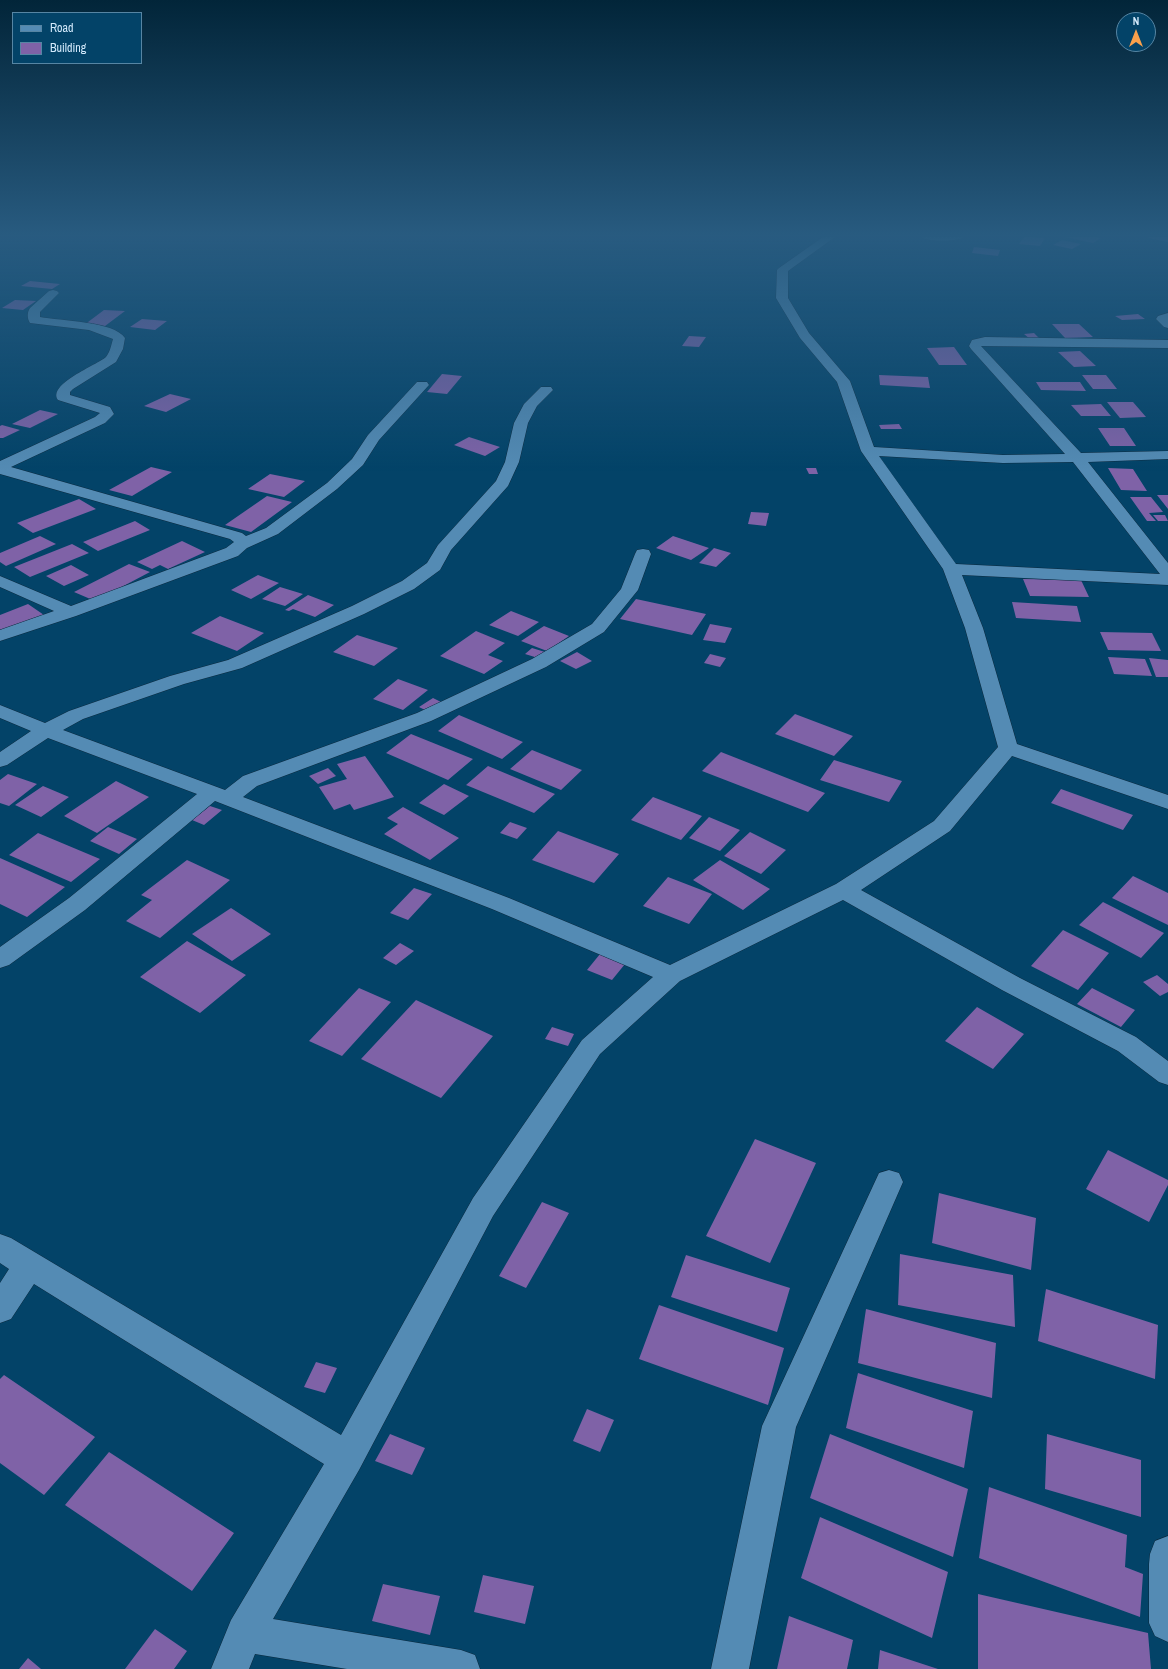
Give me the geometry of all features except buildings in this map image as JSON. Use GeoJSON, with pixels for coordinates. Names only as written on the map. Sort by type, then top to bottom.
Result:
{"type":"FeatureCollection","features":[{"type":"Feature","properties":{"kind":"street"},"geometry":{"type":"LineString","coordinates":[[0,468],[100,420],[107,414],[105,410],[63,397],[63,392],[68,386],[111,359],[117,349],[119,338],[111,332],[98,329],[34,320],[34,315]]}},
{"type":"Feature","properties":{"kind":"street"},"geometry":{"type":"LineString","coordinates":[[792,315],[804,335],[843,382],[868,451],[951,569],[974,628],[1008,748]]}},
{"type":"Feature","properties":{"kind":"street"},"geometry":{"type":"LineString","coordinates":[[1168,317],[1162,319],[1168,324]]}},
{"type":"Feature","properties":{"kind":"street"},"geometry":{"type":"LineString","coordinates":[[1168,344],[985,341],[976,343],[975,346],[1077,458],[1168,574]]}},
{"type":"Feature","properties":{"kind":"street"},"geometry":{"type":"LineString","coordinates":[[0,636],[70,612],[232,552],[272,531],[332,486],[358,462],[373,438],[422,385]]}},
{"type":"Feature","properties":{"kind":"street"},"geometry":{"type":"LineString","coordinates":[[0,761],[45,731],[76,715],[177,680],[235,664],[358,610],[408,586],[434,566],[444,548],[503,484],[512,462],[521,423],[531,404],[546,390]]}},
{"type":"Feature","properties":{"kind":"street"},"geometry":{"type":"LineString","coordinates":[[868,451],[1003,459],[1168,455]]}},
{"type":"Feature","properties":{"kind":"street"},"geometry":{"type":"LineString","coordinates":[[0,468],[236,536],[242,541],[241,546]]}},
{"type":"Feature","properties":{"kind":"street"},"geometry":{"type":"LineString","coordinates":[[0,958],[77,904],[220,795],[250,781],[424,717],[539,663],[598,628],[629,590],[643,554]]}},
{"type":"Feature","properties":{"kind":"street"},"geometry":{"type":"LineString","coordinates":[[951,569],[1168,580]]}},
{"type":"Feature","properties":{"kind":"street"},"geometry":{"type":"LineString","coordinates":[[0,581],[70,612]]}},
{"type":"Feature","properties":{"kind":"street"},"geometry":{"type":"LineString","coordinates":[[0,711],[45,731],[220,795],[567,930],[671,974]]}},
{"type":"Feature","properties":{"kind":"street"},"geometry":{"type":"LineString","coordinates":[[1008,748],[1168,802]]}},
{"type":"Feature","properties":{"kind":"street"},"geometry":{"type":"LineString","coordinates":[[230,1669],[244,1633],[348,1458],[483,1207],[591,1047],[671,974],[844,890],[942,826],[1008,748]]}},
{"type":"Feature","properties":{"kind":"street"},"geometry":{"type":"LineString","coordinates":[[844,890],[1011,984],[1127,1044],[1168,1075]]}},
{"type":"Feature","properties":{"kind":"street"},"geometry":{"type":"LineString","coordinates":[[730,1669],[779,1426],[889,1182]]}},
{"type":"Feature","properties":{"kind":"street"},"geometry":{"type":"LineString","coordinates":[[0,1247],[348,1458]]}},
{"type":"Feature","properties":{"kind":"street"},"geometry":{"type":"LineString","coordinates":[[0,1310],[29,1265]]}},
{"type":"Feature","properties":{"kind":"street"},"geometry":{"type":"LineString","coordinates":[[1168,1554],[1166,1564],[1168,1623]]}},
{"type":"Feature","properties":{"kind":"street"},"geometry":{"type":"LineString","coordinates":[[244,1633],[461,1669]]}}]}
